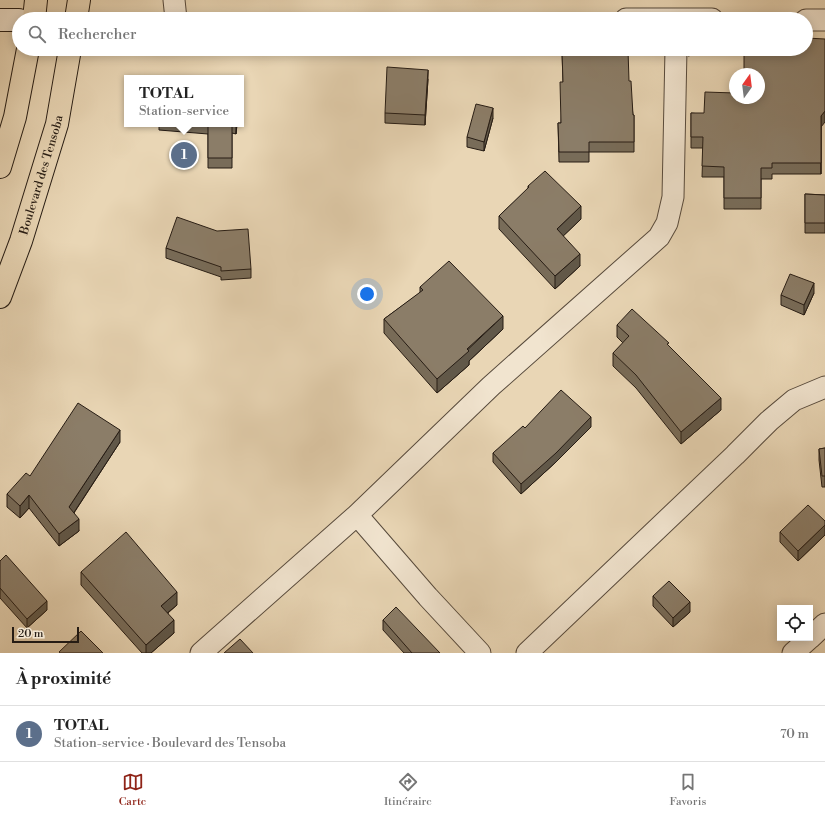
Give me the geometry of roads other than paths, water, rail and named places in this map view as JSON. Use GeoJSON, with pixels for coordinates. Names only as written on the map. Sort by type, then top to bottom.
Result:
{"type":"FeatureCollection","features":[{"type":"Feature","properties":{"kind":"main road"},"geometry":{"type":"LineString","coordinates":[[35,12],[36,0]]}},
{"type":"Feature","properties":{"kind":"main road"},"geometry":{"type":"LineString","coordinates":[[77,12],[79,0]]}},
{"type":"Feature","properties":{"kind":"main road"},"geometry":{"type":"LineString","coordinates":[[0,167],[15,117],[27,56]]}},
{"type":"Feature","properties":{"kind":"main road","name":"Boulevard des Tensoba"},"geometry":{"type":"LineString","coordinates":[[0,297],[21,241],[57,124],[69,56]]}},
{"type":"Feature","properties":{"kind":"street"},"geometry":{"type":"LineString","coordinates":[[174,0],[175,12]]}},
{"type":"Feature","properties":{"kind":"street"},"geometry":{"type":"LineString","coordinates":[[0,20],[12,20]]}},
{"type":"Feature","properties":{"kind":"street"},"geometry":{"type":"LineString","coordinates":[[813,20],[825,20]]}},
{"type":"Feature","properties":{"kind":"street"},"geometry":{"type":"LineString","coordinates":[[201,653],[357,515],[491,386],[659,237],[667,223],[673,198],[676,56]]}},
{"type":"Feature","properties":{"kind":"street"},"geometry":{"type":"LineString","coordinates":[[527,653],[770,421],[794,400],[825,387]]}},
{"type":"Feature","properties":{"kind":"street"},"geometry":{"type":"LineString","coordinates":[[357,515],[428,597],[480,653]]}},
{"type":"Feature","properties":{"kind":"street"},"geometry":{"type":"LineString","coordinates":[[813,635],[825,624]]}},
{"type":"Feature","properties":{"kind":"street"},"geometry":{"type":"LineString","coordinates":[[793,653],[807,641]]}},
{"type":"Feature","properties":{"kind":"place","name":"TOTAL"},"geometry":{"type":"Point","coordinates":[184,155]}}]}
